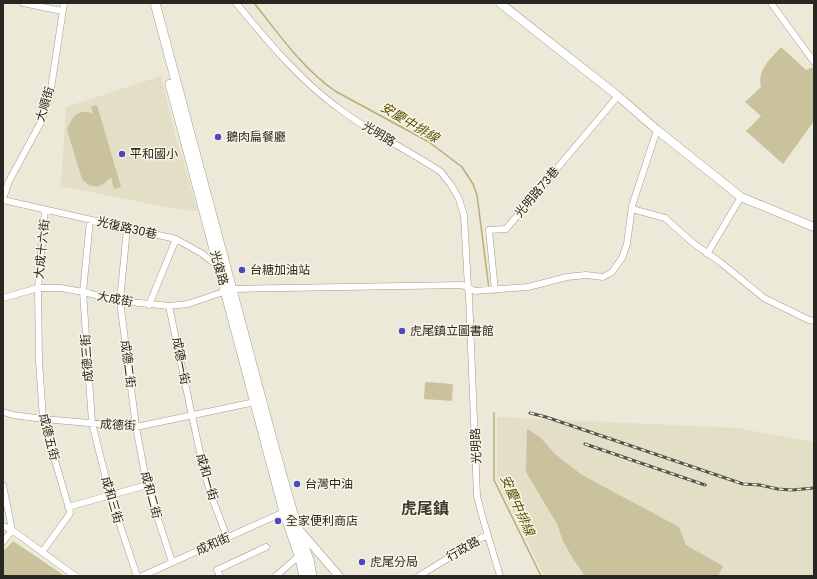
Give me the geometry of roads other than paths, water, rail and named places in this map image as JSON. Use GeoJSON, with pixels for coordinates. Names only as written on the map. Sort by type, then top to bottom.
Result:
{"type":"FeatureCollection","features":[{"type":"Feature","properties":{"kind":"main road","name":"光復路"},"geometry":{"type":"LineString","coordinates":[[149,3],[219,267],[229,290],[297,528]]}},
{"type":"Feature","properties":{"kind":"main road","name":"光復路"},"geometry":{"type":"LineString","coordinates":[[155,3],[229,290],[255,402],[284,512]]}},
{"type":"Feature","properties":{"kind":"main road"},"geometry":{"type":"LineString","coordinates":[[284,512],[305,550],[304,576]]}},
{"type":"Feature","properties":{"kind":"main road"},"geometry":{"type":"LineString","coordinates":[[297,528],[312,576]]}},
{"type":"Feature","properties":{"kind":"street"},"geometry":{"type":"LineString","coordinates":[[23,3],[62,12]]}},
{"type":"Feature","properties":{"kind":"street","name":"大順街"},"geometry":{"type":"LineString","coordinates":[[3,199],[9,181],[41,122],[50,95],[64,3]]}},
{"type":"Feature","properties":{"kind":"street","name":"光明路"},"geometry":{"type":"LineString","coordinates":[[236,3],[267,40],[298,74],[318,93],[358,122],[441,172],[459,199],[464,215],[469,296],[477,496],[500,576]]}},
{"type":"Feature","properties":{"kind":"street"},"geometry":{"type":"LineString","coordinates":[[500,3],[618,96],[657,130],[741,197],[814,227]]}},
{"type":"Feature","properties":{"kind":"street"},"geometry":{"type":"LineString","coordinates":[[772,3],[814,62]]}},
{"type":"Feature","properties":{"kind":"street","name":"光明路73巷"},"geometry":{"type":"LineString","coordinates":[[495,290],[488,230],[506,229],[618,96]]}},
{"type":"Feature","properties":{"kind":"street"},"geometry":{"type":"LineString","coordinates":[[229,290],[462,285],[475,291],[528,287],[567,277],[586,275],[603,277],[612,272],[622,258],[627,244],[632,209],[657,130]]}},
{"type":"Feature","properties":{"kind":"street"},"geometry":{"type":"LineString","coordinates":[[707,254],[741,197]]}},
{"type":"Feature","properties":{"kind":"street","name":"光復路30巷"},"geometry":{"type":"LineString","coordinates":[[3,199],[176,239],[201,253],[219,267]]}},
{"type":"Feature","properties":{"kind":"street"},"geometry":{"type":"LineString","coordinates":[[632,209],[665,218],[693,243],[720,262],[764,298],[814,321]]}},
{"type":"Feature","properties":{"kind":"street","name":"大成十六街"},"geometry":{"type":"LineString","coordinates":[[38,288],[46,210]]}},
{"type":"Feature","properties":{"kind":"street","name":"成德三街"},"geometry":{"type":"LineString","coordinates":[[90,220],[83,292],[92,423]]}},
{"type":"Feature","properties":{"kind":"street","name":"成德二街"},"geometry":{"type":"LineString","coordinates":[[127,228],[120,302],[136,427]]}},
{"type":"Feature","properties":{"kind":"street"},"geometry":{"type":"LineString","coordinates":[[149,305],[176,239]]}},
{"type":"Feature","properties":{"kind":"street","name":"大成街"},"geometry":{"type":"LineString","coordinates":[[3,298],[38,288],[61,288],[120,302],[169,306],[188,304],[229,290]]}},
{"type":"Feature","properties":{"kind":"street","name":"成德五街"},"geometry":{"type":"LineString","coordinates":[[38,288],[39,362],[43,419],[68,507]]}},
{"type":"Feature","properties":{"kind":"street","name":"成德一街"},"geometry":{"type":"LineString","coordinates":[[169,306],[192,416]]}},
{"type":"Feature","properties":{"kind":"street","name":"成德街"},"geometry":{"type":"LineString","coordinates":[[3,412],[13,415],[43,419],[136,427],[255,402]]}},
{"type":"Feature","properties":{"kind":"street","name":"成和一街"},"geometry":{"type":"LineString","coordinates":[[192,416],[211,495],[227,537]]}},
{"type":"Feature","properties":{"kind":"street","name":"成和三街"},"geometry":{"type":"LineString","coordinates":[[92,423],[110,495],[137,576]]}},
{"type":"Feature","properties":{"kind":"street","name":"成和二街"},"geometry":{"type":"LineString","coordinates":[[136,427],[147,485],[172,562]]}},
{"type":"Feature","properties":{"kind":"street"},"geometry":{"type":"LineString","coordinates":[[3,485],[12,530],[3,542]]}},
{"type":"Feature","properties":{"kind":"street"},"geometry":{"type":"LineString","coordinates":[[42,552],[69,515],[68,507],[147,485]]}},
{"type":"Feature","properties":{"kind":"street","name":"光復路"},"geometry":{"type":"LineString","coordinates":[[284,512],[297,528]]}},
{"type":"Feature","properties":{"kind":"street","name":"成和街"},"geometry":{"type":"LineString","coordinates":[[142,576],[284,512]]}},
{"type":"Feature","properties":{"kind":"street"},"geometry":{"type":"LineString","coordinates":[[3,526],[12,530],[75,576]]}},
{"type":"Feature","properties":{"kind":"street","name":"行政路"},"geometry":{"type":"LineString","coordinates":[[419,576],[481,538],[488,536]]}},
{"type":"Feature","properties":{"kind":"street"},"geometry":{"type":"LineString","coordinates":[[220,576],[217,570],[266,547]]}},
{"type":"Feature","properties":{"kind":"street"},"geometry":{"type":"LineString","coordinates":[[276,576],[305,550],[339,576]]}},
{"type":"Feature","properties":{"kind":"waterway","name":"安慶中排線"},"geometry":{"type":"LineString","coordinates":[[254,3],[301,61],[323,82],[335,91],[429,142],[462,167],[473,184],[477,195],[489,289]]}},
{"type":"Feature","properties":{"kind":"waterway","name":"安慶中排線"},"geometry":{"type":"LineString","coordinates":[[494,413],[494,480],[541,576]]}},
{"type":"Feature","properties":{"kind":"railway"},"geometry":{"type":"LineString","coordinates":[[530,413],[546,417],[743,484],[792,490],[814,488]]}},
{"type":"Feature","properties":{"kind":"railway"},"geometry":{"type":"LineString","coordinates":[[585,444],[705,485]]}},
{"type":"Feature","properties":{"kind":"place","name":"鵝肉扁餐廳"},"geometry":{"type":"Point","coordinates":[218,137]}},
{"type":"Feature","properties":{"kind":"place","name":"平和國小"},"geometry":{"type":"Point","coordinates":[122,154]}},
{"type":"Feature","properties":{"kind":"place","name":"台糖加油站"},"geometry":{"type":"Point","coordinates":[242,270]}},
{"type":"Feature","properties":{"kind":"place","name":"虎尾鎮立圖書館"},"geometry":{"type":"Point","coordinates":[402,331]}},
{"type":"Feature","properties":{"kind":"place","name":"台灣中油"},"geometry":{"type":"Point","coordinates":[297,484]}},
{"type":"Feature","properties":{"kind":"place","name":"全家便利商店"},"geometry":{"type":"Point","coordinates":[278,521]}},
{"type":"Feature","properties":{"kind":"place","name":"虎尾分局"},"geometry":{"type":"Point","coordinates":[362,562]}},
{"type":"Feature","properties":{"kind":"district","name":"虎尾鎮"},"geometry":{"type":"Point","coordinates":[425,508]}}]}
